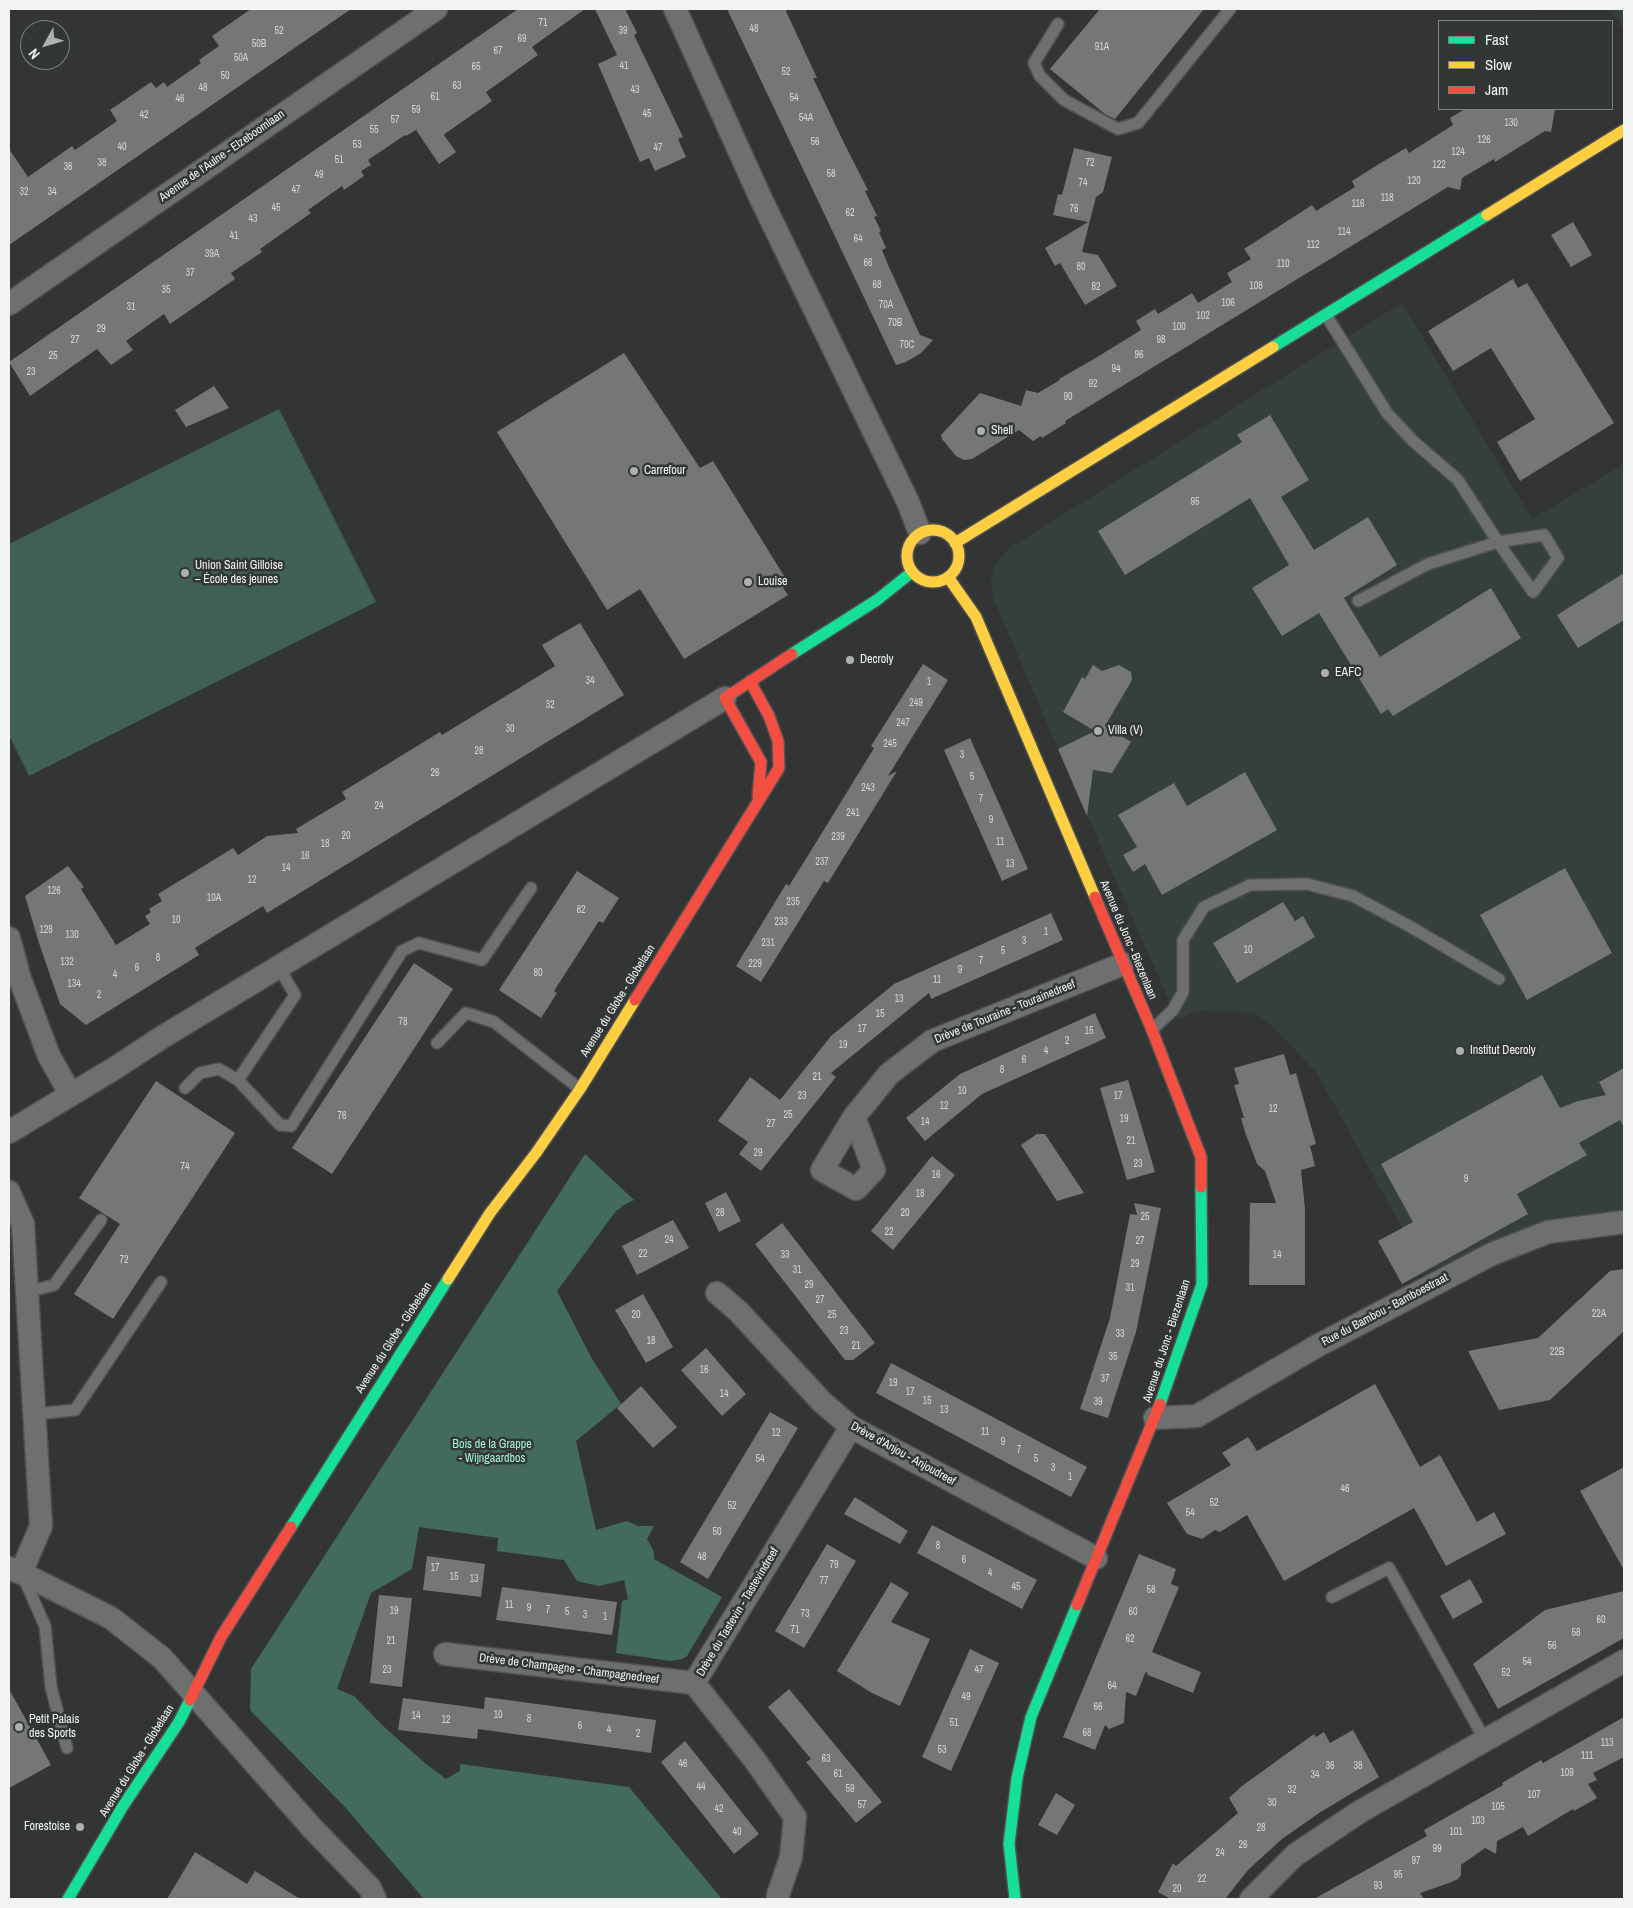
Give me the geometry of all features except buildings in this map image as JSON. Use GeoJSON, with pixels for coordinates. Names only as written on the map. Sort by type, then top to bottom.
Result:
{"type":"FeatureCollection","features":[{"type":"Feature","properties":{"kind":"street","name":"Avenue de l'Aulne - Elzeboomlaan"},"geometry":{"type":"LineString","coordinates":[[9,304],[436,9]]}},
{"type":"Feature","properties":{"kind":"street"},"geometry":{"type":"LineString","coordinates":[[675,9],[762,199],[904,494],[920,533]]}},
{"type":"Feature","properties":{"kind":"street"},"geometry":{"type":"LineString","coordinates":[[955,543],[1624,130]]}},
{"type":"Feature","properties":{"kind":"street"},"geometry":{"type":"LineString","coordinates":[[931,530],[940,531],[955,543],[958,561],[955,570],[948,578],[939,582],[929,582],[920,579],[912,572],[907,562],[907,551],[912,541],[920,533],[931,530]]}},
{"type":"Feature","properties":{"kind":"street"},"geometry":{"type":"LineString","coordinates":[[9,1132],[116,1068],[164,1036],[278,966],[724,698],[877,600],[912,572]]}},
{"type":"Feature","properties":{"kind":"street","name":"Avenue du Jonc - Biezenlaan"},"geometry":{"type":"LineString","coordinates":[[948,578],[976,617],[1152,1030],[1201,1157],[1202,1284],[1155,1418],[1031,1717],[1017,1778],[1009,1844],[1015,1899]]}},
{"type":"Feature","properties":{"kind":"street","name":"Avenue du Globe - Globelaan"},"geometry":{"type":"LineString","coordinates":[[68,1899],[124,1806],[179,1722],[220,1637],[490,1213],[536,1153],[580,1089],[778,768],[778,741],[769,716],[750,681]]}},
{"type":"Feature","properties":{"kind":"street","name":"Avenue du Globe - Globelaan"},"geometry":{"type":"LineString","coordinates":[[724,698],[761,762],[758,801]]}},
{"type":"Feature","properties":{"kind":"street"},"geometry":{"type":"LineString","coordinates":[[9,938],[20,979],[49,1056],[71,1095]]}},
{"type":"Feature","properties":{"kind":"street","name":"Drève de Touraine - Tourainedreef"},"geometry":{"type":"LineString","coordinates":[[854,1117],[889,1074],[932,1041],[1123,964]]}},
{"type":"Feature","properties":{"kind":"street"},"geometry":{"type":"LineString","coordinates":[[9,1192],[23,1224],[41,1526],[15,1570],[111,1618],[162,1658],[312,1828],[370,1888],[375,1899]]}},
{"type":"Feature","properties":{"kind":"street","name":"Rue du Bambou - Bamboestraat"},"geometry":{"type":"LineString","coordinates":[[1155,1418],[1197,1416],[1318,1346],[1492,1254],[1548,1232],[1624,1222]]}},
{"type":"Feature","properties":{"kind":"street","name":"Drève d'Anjou - Anjoudreef"},"geometry":{"type":"LineString","coordinates":[[717,1293],[738,1311],[822,1402],[851,1427],[1096,1558]]}},
{"type":"Feature","properties":{"kind":"street","name":"Drève du Tastevin - Tastevindreef"},"geometry":{"type":"LineString","coordinates":[[778,1899],[791,1857],[795,1817],[754,1760],[694,1684],[851,1427]]}},
{"type":"Feature","properties":{"kind":"street","name":"Drève de Champagne - Champagnedreef"},"geometry":{"type":"LineString","coordinates":[[445,1654],[694,1684]]}},
{"type":"Feature","properties":{"kind":"street"},"geometry":{"type":"LineString","coordinates":[[1251,1899],[1296,1855],[1361,1811],[1624,1661]]}},
{"type":"Feature","properties":{"kind":"lane"},"geometry":{"type":"LineString","coordinates":[[1058,24],[1034,63],[1040,76],[1064,100],[1118,129],[1138,122],[1230,9]]}},
{"type":"Feature","properties":{"kind":"lane"},"geometry":{"type":"LineString","coordinates":[[1326,315],[1387,413],[1413,441],[1458,480],[1498,542],[1533,592],[1558,558],[1544,535],[1498,542],[1428,564],[1358,602]]}},
{"type":"Feature","properties":{"kind":"lane"},"geometry":{"type":"LineString","coordinates":[[1152,1030],[1173,1010],[1184,992],[1183,940],[1204,907],[1250,885],[1307,884],[1353,896],[1411,927],[1499,979]]}},
{"type":"Feature","properties":{"kind":"lane"},"geometry":{"type":"LineString","coordinates":[[185,1088],[200,1073],[219,1070],[238,1080],[280,1125],[292,1126],[402,951],[419,943],[482,960],[531,888]]}},
{"type":"Feature","properties":{"kind":"lane"},"geometry":{"type":"LineString","coordinates":[[238,1080],[296,995],[278,966]]}},
{"type":"Feature","properties":{"kind":"lane"},"geometry":{"type":"LineString","coordinates":[[437,1043],[466,1013],[494,1022],[580,1089]]}},
{"type":"Feature","properties":{"kind":"lane"},"geometry":{"type":"LineString","coordinates":[[28,1292],[54,1285],[101,1220]]}},
{"type":"Feature","properties":{"kind":"lane"},"geometry":{"type":"LineString","coordinates":[[35,1414],[75,1410],[161,1282]]}},
{"type":"Feature","properties":{"kind":"lane"},"geometry":{"type":"LineString","coordinates":[[1332,1597],[1389,1568],[1485,1740]]}},
{"type":"Feature","properties":{"kind":"lane"},"geometry":{"type":"LineString","coordinates":[[15,1570],[45,1626],[51,1688],[67,1748]]}},
{"type":"Feature","properties":{"kind":"shaded area"},"geometry":{"type":"Polygon","coordinates":[[[1503,9],[1624,9],[1624,30],[1611,11],[1503,9]]]}},
{"type":"Feature","properties":{"kind":"shaded area","name":"EAFC"},"geometry":{"type":"Polygon","coordinates":[[[1402,303],[1532,519],[1624,464],[1624,1212],[1599,1214],[1542,1225],[1492,1243],[1402,1284],[1402,1228],[1318,1075],[1274,1027],[1253,1012],[1198,1011],[1177,1019],[995,602],[990,581],[994,567],[1008,549],[1402,303]]]}},
{"type":"Feature","properties":{"kind":"green space","name":"Union Saint Gilloise – École des jeunes"},"geometry":{"type":"Polygon","coordinates":[[[279,409],[376,602],[29,776],[9,735],[9,544],[279,409]]]}},
{"type":"Feature","properties":{"kind":"green space","name":"Bois de la Grappe - Wijngaardbos"},"geometry":{"type":"Polygon","coordinates":[[[585,1154],[634,1200],[616,1211],[557,1291],[591,1357],[621,1404],[576,1441],[596,1530],[627,1521],[638,1526],[654,1526],[647,1539],[654,1552],[654,1559],[722,1597],[687,1656],[682,1659],[670,1661],[616,1653],[622,1601],[628,1599],[624,1580],[599,1586],[577,1581],[564,1560],[497,1551],[498,1538],[419,1527],[412,1569],[371,1593],[337,1689],[354,1696],[382,1725],[446,1779],[460,1771],[460,1764],[629,1787],[722,1899],[424,1899],[344,1806],[250,1710],[251,1669],[585,1154]]]}},
{"type":"Feature","properties":{"kind":"traffic: fast"},"geometry":{"type":"LineString","coordinates":[[1273,347],[1487,215]]}},
{"type":"Feature","properties":{"kind":"traffic: fast"},"geometry":{"type":"LineString","coordinates":[[792,654],[877,600],[912,572]]}},
{"type":"Feature","properties":{"kind":"traffic: fast"},"geometry":{"type":"LineString","coordinates":[[1160,1404],[1202,1284],[1201,1187]]}},
{"type":"Feature","properties":{"kind":"traffic: fast"},"geometry":{"type":"LineString","coordinates":[[291,1527],[448,1279]]}},
{"type":"Feature","properties":{"kind":"traffic: fast"},"geometry":{"type":"LineString","coordinates":[[1015,1899],[1009,1844],[1017,1778],[1031,1717],[1077,1605]]}},
{"type":"Feature","properties":{"kind":"traffic: fast"},"geometry":{"type":"LineString","coordinates":[[68,1899],[123,1806],[179,1722],[190,1700]]}},
{"type":"Feature","properties":{"kind":"traffic: slow"},"geometry":{"type":"LineString","coordinates":[[1487,215],[1624,130]]}},
{"type":"Feature","properties":{"kind":"traffic: slow"},"geometry":{"type":"LineString","coordinates":[[955,543],[1273,347]]}},
{"type":"Feature","properties":{"kind":"traffic: slow"},"geometry":{"type":"LineString","coordinates":[[933,530],[943,532],[951,538],[957,546],[959,556],[957,566],[951,574],[943,580],[933,582],[923,580],[915,574],[909,566],[907,556],[909,546],[915,538],[923,532],[933,530]]}},
{"type":"Feature","properties":{"kind":"traffic: slow"},"geometry":{"type":"LineString","coordinates":[[948,577],[976,617],[1095,897]]}},
{"type":"Feature","properties":{"kind":"traffic: slow"},"geometry":{"type":"LineString","coordinates":[[448,1279],[490,1213],[536,1153],[580,1089],[635,1000]]}},
{"type":"Feature","properties":{"kind":"traffic: jam"},"geometry":{"type":"LineString","coordinates":[[758,796],[761,762],[725,698],[792,654]]}},
{"type":"Feature","properties":{"kind":"traffic: jam"},"geometry":{"type":"LineString","coordinates":[[635,1000],[779,768],[778,741],[769,716],[750,681]]}},
{"type":"Feature","properties":{"kind":"traffic: jam"},"geometry":{"type":"LineString","coordinates":[[1095,897],[1152,1030],[1201,1157],[1201,1187]]}},
{"type":"Feature","properties":{"kind":"traffic: jam"},"geometry":{"type":"LineString","coordinates":[[1077,1605],[1160,1404]]}},
{"type":"Feature","properties":{"kind":"traffic: jam"},"geometry":{"type":"LineString","coordinates":[[190,1700],[221,1637],[291,1527]]}},
{"type":"Feature","properties":{"kind":"place","name":"Shell"},"geometry":{"type":"Point","coordinates":[981,431]}},
{"type":"Feature","properties":{"kind":"place","name":"Carrefour"},"geometry":{"type":"Point","coordinates":[634,471]}},
{"type":"Feature","properties":{"kind":"place","name":"Union Saint Gilloise – École des jeunes"},"geometry":{"type":"Point","coordinates":[185,573]}},
{"type":"Feature","properties":{"kind":"place","name":"Louise"},"geometry":{"type":"Point","coordinates":[748,582]}},
{"type":"Feature","properties":{"kind":"place","name":"Decroly"},"geometry":{"type":"Point","coordinates":[850,660]}},
{"type":"Feature","properties":{"kind":"place","name":"EAFC"},"geometry":{"type":"Point","coordinates":[1325,673]}},
{"type":"Feature","properties":{"kind":"place","name":"Villa (V)"},"geometry":{"type":"Point","coordinates":[1098,731]}},
{"type":"Feature","properties":{"kind":"place","name":"Institut Decroly"},"geometry":{"type":"Point","coordinates":[1460,1051]}},
{"type":"Feature","properties":{"kind":"place","name":"Petit Palais des Sports"},"geometry":{"type":"Point","coordinates":[19,1727]}},
{"type":"Feature","properties":{"kind":"place","name":"Forestoise"},"geometry":{"type":"Point","coordinates":[80,1827]}}]}
